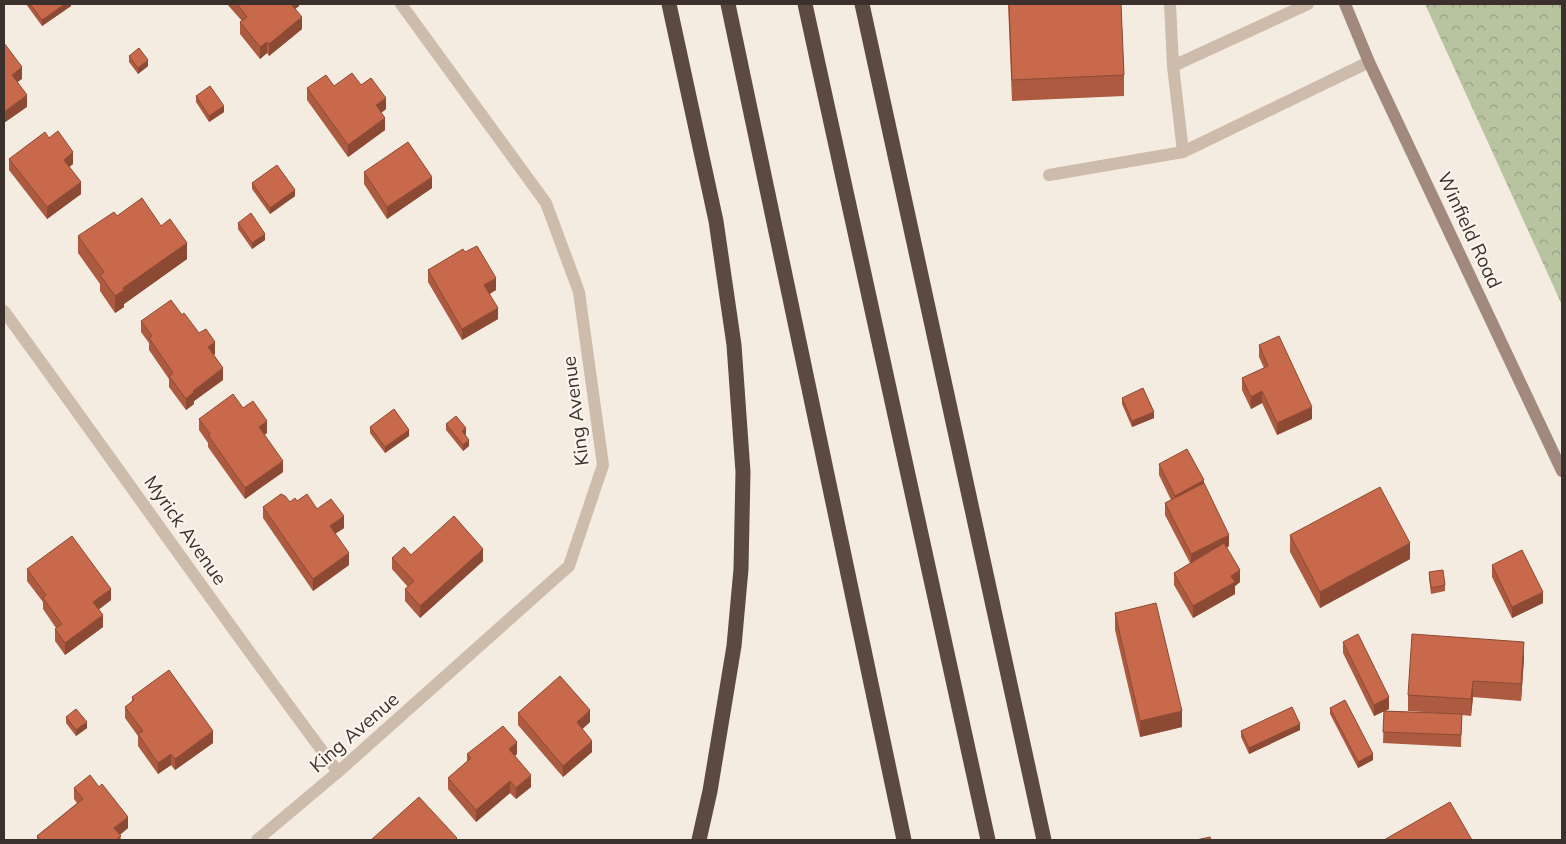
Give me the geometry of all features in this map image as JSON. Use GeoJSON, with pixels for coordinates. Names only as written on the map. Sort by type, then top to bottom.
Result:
{"type":"FeatureCollection","features":[{"type":"Feature","properties":{"kind":"highway"},"geometry":{"type":"LineString","coordinates":[[669,4],[716,221],[734,345],[743,472],[741,569],[734,646],[710,791],[699,840]]}},
{"type":"Feature","properties":{"kind":"highway"},"geometry":{"type":"LineString","coordinates":[[728,4],[904,840]]}},
{"type":"Feature","properties":{"kind":"highway"},"geometry":{"type":"LineString","coordinates":[[805,4],[988,840]]}},
{"type":"Feature","properties":{"kind":"highway"},"geometry":{"type":"LineString","coordinates":[[862,4],[1044,840]]}},
{"type":"Feature","properties":{"kind":"main road","name":"Winfield Road"},"geometry":{"type":"LineString","coordinates":[[1345,4],[1369,62],[1562,471]]}},
{"type":"Feature","properties":{"kind":"street","name":"King Avenue"},"geometry":{"type":"LineString","coordinates":[[257,840],[338,772],[569,566],[603,465],[579,292],[546,202],[401,4]]}},
{"type":"Feature","properties":{"kind":"street"},"geometry":{"type":"LineString","coordinates":[[1170,4],[1182,152]]}},
{"type":"Feature","properties":{"kind":"street"},"geometry":{"type":"LineString","coordinates":[[1174,66],[1308,4]]}},
{"type":"Feature","properties":{"kind":"street"},"geometry":{"type":"LineString","coordinates":[[1049,174],[1182,152],[1369,62]]}},
{"type":"Feature","properties":{"kind":"street","name":"Myrick Avenue"},"geometry":{"type":"LineString","coordinates":[[4,311],[338,772]]}},
{"type":"Feature","properties":{"kind":"green space"},"geometry":{"type":"Polygon","coordinates":[[[1425,4],[1562,4],[1562,305],[1425,4]]]}},
{"type":"Feature","properties":{"kind":"building"},"geometry":{"type":"Polygon","coordinates":[[[30,4],[65,4],[42,20],[30,4]]]}},
{"type":"Feature","properties":{"kind":"building"},"geometry":{"type":"Polygon","coordinates":[[[237,4],[291,4],[302,17],[269,44],[267,42],[260,47],[240,22],[247,17],[237,4]]]}},
{"type":"Feature","properties":{"kind":"building"},"geometry":{"type":"Polygon","coordinates":[[[1009,4],[1121,4],[1124,75],[1012,80],[1009,4]]]}},
{"type":"Feature","properties":{"kind":"building"},"geometry":{"type":"Polygon","coordinates":[[[4,43],[22,67],[12,75],[27,95],[4,112],[4,43]]]}},
{"type":"Feature","properties":{"kind":"building"},"geometry":{"type":"Polygon","coordinates":[[[139,48],[148,60],[138,68],[129,56],[139,48]]]}},
{"type":"Feature","properties":{"kind":"building"},"geometry":{"type":"Polygon","coordinates":[[[352,73],[361,85],[371,78],[386,98],[376,105],[385,118],[348,145],[307,88],[326,75],[334,86],[352,73]]]}},
{"type":"Feature","properties":{"kind":"building"},"geometry":{"type":"Polygon","coordinates":[[[210,86],[224,106],[209,116],[196,96],[210,86]]]}},
{"type":"Feature","properties":{"kind":"building"},"geometry":{"type":"Polygon","coordinates":[[[58,131],[73,152],[64,160],[81,182],[47,207],[9,159],[45,132],[49,138],[58,131]]]}},
{"type":"Feature","properties":{"kind":"building"},"geometry":{"type":"Polygon","coordinates":[[[408,142],[432,177],[387,207],[364,172],[408,142]]]}},
{"type":"Feature","properties":{"kind":"building"},"geometry":{"type":"Polygon","coordinates":[[[277,165],[295,190],[270,208],[252,183],[277,165]]]}},
{"type":"Feature","properties":{"kind":"building"},"geometry":{"type":"Polygon","coordinates":[[[142,198],[161,226],[170,219],[187,243],[123,288],[124,290],[115,296],[100,275],[104,272],[78,236],[114,212],[117,216],[142,198]]]}},
{"type":"Feature","properties":{"kind":"building"},"geometry":{"type":"Polygon","coordinates":[[[251,213],[265,234],[252,243],[238,223],[251,213]]]}},
{"type":"Feature","properties":{"kind":"building"},"geometry":{"type":"Polygon","coordinates":[[[477,246],[496,278],[484,285],[498,308],[462,329],[428,270],[463,249],[465,252],[477,246]]]}},
{"type":"Feature","properties":{"kind":"building"},"geometry":{"type":"Polygon","coordinates":[[[171,300],[182,315],[184,313],[199,333],[206,329],[215,342],[208,347],[223,368],[193,391],[186,399],[169,376],[173,373],[149,338],[152,336],[141,321],[171,300]]]}},
{"type":"Feature","properties":{"kind":"building"},"geometry":{"type":"Polygon","coordinates":[[[1279,336],[1312,407],[1277,423],[1262,391],[1251,397],[1242,378],[1268,366],[1259,345],[1279,336]]]}},
{"type":"Feature","properties":{"kind":"building"},"geometry":{"type":"Polygon","coordinates":[[[1143,388],[1154,412],[1132,421],[1122,398],[1143,388]]]}},
{"type":"Feature","properties":{"kind":"building"},"geometry":{"type":"Polygon","coordinates":[[[233,394],[243,408],[253,401],[267,421],[259,427],[283,461],[245,488],[199,419],[233,394]]]}},
{"type":"Feature","properties":{"kind":"building"},"geometry":{"type":"Polygon","coordinates":[[[394,409],[409,430],[385,447],[370,427],[394,409]]]}},
{"type":"Feature","properties":{"kind":"building"},"geometry":{"type":"Polygon","coordinates":[[[456,416],[466,428],[462,431],[469,440],[463,445],[446,424],[456,416]]]}},
{"type":"Feature","properties":{"kind":"building"},"geometry":{"type":"Polygon","coordinates":[[[1187,449],[1204,480],[1175,496],[1159,464],[1187,449]]]}},
{"type":"Feature","properties":{"kind":"building"},"geometry":{"type":"Polygon","coordinates":[[[1204,483],[1229,535],[1191,554],[1165,503],[1204,483]]]}},
{"type":"Feature","properties":{"kind":"building"},"geometry":{"type":"Polygon","coordinates":[[[1380,487],[1410,543],[1320,592],[1290,535],[1380,487]]]}},
{"type":"Feature","properties":{"kind":"building"},"geometry":{"type":"Polygon","coordinates":[[[281,494],[290,502],[295,498],[297,501],[307,494],[317,509],[331,499],[344,516],[330,526],[349,553],[313,579],[263,507],[281,494]]]}},
{"type":"Feature","properties":{"kind":"building"},"geometry":{"type":"Polygon","coordinates":[[[454,516],[483,549],[420,606],[405,589],[414,581],[392,558],[404,547],[411,555],[454,516]]]}},
{"type":"Feature","properties":{"kind":"building"},"geometry":{"type":"Polygon","coordinates":[[[72,536],[111,589],[93,602],[103,615],[65,643],[55,629],[62,624],[43,598],[46,595],[27,569],[72,536]]]}},
{"type":"Feature","properties":{"kind":"building"},"geometry":{"type":"Polygon","coordinates":[[[1224,543],[1240,570],[1231,576],[1235,582],[1193,606],[1174,573],[1224,543]]]}},
{"type":"Feature","properties":{"kind":"building"},"geometry":{"type":"Polygon","coordinates":[[[1522,550],[1543,592],[1512,607],[1492,565],[1522,550]]]}},
{"type":"Feature","properties":{"kind":"building"},"geometry":{"type":"Polygon","coordinates":[[[1443,570],[1445,585],[1431,588],[1429,572],[1443,570]]]}},
{"type":"Feature","properties":{"kind":"building"},"geometry":{"type":"Polygon","coordinates":[[[1156,603],[1182,711],[1140,721],[1115,613],[1156,603]]]}},
{"type":"Feature","properties":{"kind":"building"},"geometry":{"type":"Polygon","coordinates":[[[1358,634],[1389,697],[1374,705],[1343,642],[1358,634]]]}},
{"type":"Feature","properties":{"kind":"building"},"geometry":{"type":"Polygon","coordinates":[[[1412,634],[1524,642],[1521,684],[1473,681],[1471,699],[1408,695],[1412,634]]]}},
{"type":"Feature","properties":{"kind":"building"},"geometry":{"type":"Polygon","coordinates":[[[169,670],[213,731],[175,759],[171,754],[158,763],[138,734],[143,731],[125,707],[134,700],[132,697],[169,670]]]}},
{"type":"Feature","properties":{"kind":"building"},"geometry":{"type":"Polygon","coordinates":[[[560,676],[590,710],[577,722],[592,741],[563,766],[518,713],[560,676]]]}},
{"type":"Feature","properties":{"kind":"building"},"geometry":{"type":"Polygon","coordinates":[[[1345,700],[1373,754],[1358,762],[1330,708],[1345,700]]]}},
{"type":"Feature","properties":{"kind":"building"},"geometry":{"type":"Polygon","coordinates":[[[1292,707],[1300,724],[1249,748],[1241,731],[1292,707]]]}},
{"type":"Feature","properties":{"kind":"building"},"geometry":{"type":"Polygon","coordinates":[[[76,709],[87,722],[76,730],[66,717],[76,709]]]}},
{"type":"Feature","properties":{"kind":"building"},"geometry":{"type":"Polygon","coordinates":[[[1384,711],[1462,714],[1461,735],[1383,732],[1384,711]]]}},
{"type":"Feature","properties":{"kind":"building"},"geometry":{"type":"Polygon","coordinates":[[[503,726],[517,742],[509,749],[531,775],[516,788],[510,781],[476,810],[448,778],[471,758],[467,754],[503,726]]]}},
{"type":"Feature","properties":{"kind":"building"},"geometry":{"type":"Polygon","coordinates":[[[90,775],[99,787],[102,784],[128,817],[114,828],[121,836],[116,840],[40,840],[37,836],[83,799],[74,788],[90,775]]]}},
{"type":"Feature","properties":{"kind":"building"},"geometry":{"type":"Polygon","coordinates":[[[419,797],[457,838],[455,840],[371,840],[419,797]]]}},
{"type":"Feature","properties":{"kind":"building"},"geometry":{"type":"Polygon","coordinates":[[[1450,802],[1472,840],[1384,840],[1450,802]]]}},
{"type":"Feature","properties":{"kind":"building"},"geometry":{"type":"Polygon","coordinates":[[[1210,837],[1211,840],[1196,840],[1210,837]]]}}]}
